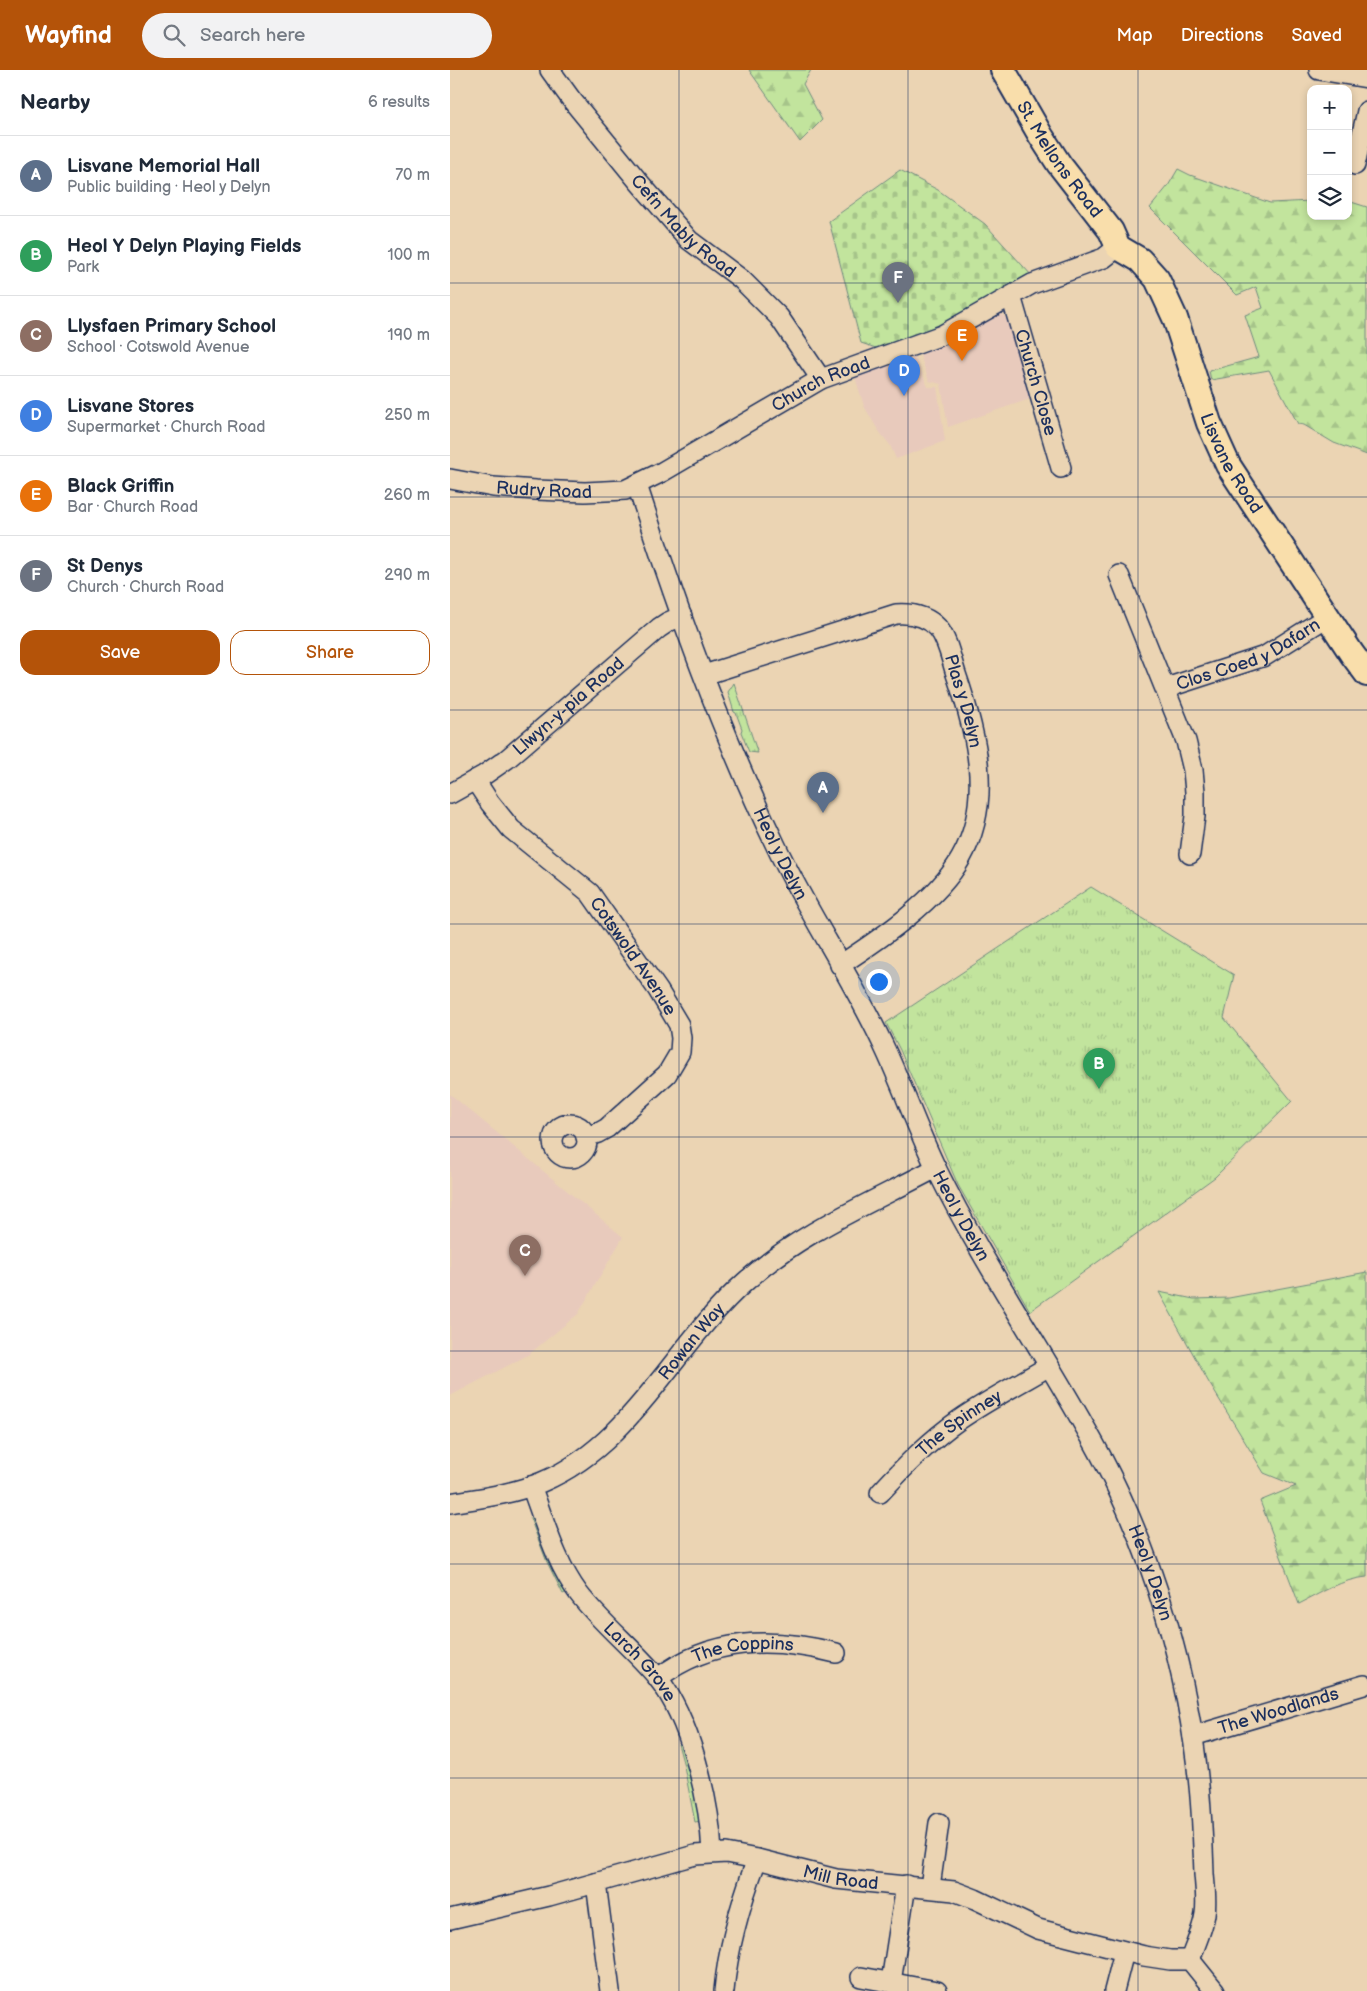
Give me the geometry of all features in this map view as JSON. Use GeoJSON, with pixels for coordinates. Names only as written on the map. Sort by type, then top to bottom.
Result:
{"type":"FeatureCollection","features":[{"type":"Feature","properties":{"kind":"main road","name":"St. Mellons Road"},"geometry":{"type":"LineString","coordinates":[[1003,70],[1045,143],[1111,231],[1118,247]]}},
{"type":"Feature","properties":{"kind":"main road","name":"Lisvane Road"},"geometry":{"type":"LineString","coordinates":[[1118,247],[1140,260],[1156,279],[1175,318],[1209,423],[1228,465],[1367,674]]}},
{"type":"Feature","properties":{"kind":"street","name":"Cefn Mably Road"},"geometry":{"type":"LineString","coordinates":[[550,70],[638,182],[689,240],[741,279],[778,317],[821,379]]}},
{"type":"Feature","properties":{"kind":"street"},"geometry":{"type":"LineString","coordinates":[[1319,70],[1367,78]]}},
{"type":"Feature","properties":{"kind":"street"},"geometry":{"type":"LineString","coordinates":[[1355,165],[1367,111]]}},
{"type":"Feature","properties":{"kind":"street","name":"Church Road"},"geometry":{"type":"LineString","coordinates":[[637,485],[821,379],[852,366],[936,338],[1011,296],[1049,277],[1104,258],[1118,247]]}},
{"type":"Feature","properties":{"kind":"street","name":"Church Close"},"geometry":{"type":"LineString","coordinates":[[1011,296],[1061,468]]}},
{"type":"Feature","properties":{"kind":"street","name":"Rudry Road"},"geometry":{"type":"LineString","coordinates":[[450,479],[493,486],[585,492],[625,490],[637,485]]}},
{"type":"Feature","properties":{"kind":"street","name":"Heol y Delyn"},"geometry":{"type":"LineString","coordinates":[[637,485],[682,616],[725,732],[762,817],[796,886],[886,1050],[936,1168],[1102,1460],[1139,1541],[1160,1598],[1171,1637],[1193,1736],[1201,1808],[1205,1915],[1190,1960]]}},
{"type":"Feature","properties":{"kind":"street","name":"Clos Coed y Dafarn"},"geometry":{"type":"LineString","coordinates":[[1119,575],[1186,741],[1193,770],[1195,816],[1190,854]]}},
{"type":"Feature","properties":{"kind":"street","name":"Plas y Delyn"},"geometry":{"type":"LineString","coordinates":[[704,675],[896,614],[916,615],[930,622],[938,629],[945,640],[969,711],[977,749],[979,785],[972,831],[961,858],[952,873],[901,922],[840,965]]}},
{"type":"Feature","properties":{"kind":"street","name":"Llwyn-y-pia Road"},"geometry":{"type":"LineString","coordinates":[[450,794],[507,759],[660,628],[682,616]]}},
{"type":"Feature","properties":{"kind":"street","name":"Clos Coed y Dafarn"},"geometry":{"type":"LineString","coordinates":[[1166,688],[1265,656],[1328,617]]}},
{"type":"Feature","properties":{"kind":"street","name":"Cotswold Avenue"},"geometry":{"type":"LineString","coordinates":[[475,780],[490,803],[511,829],[590,893],[658,990],[679,1025],[681,1038],[680,1052],[667,1074],[607,1128],[598,1134],[586,1137]]}},
{"type":"Feature","properties":{"kind":"street","name":"Rowan Way"},"geometry":{"type":"LineString","coordinates":[[450,1504],[498,1495],[531,1486],[566,1470],[581,1460],[614,1434],[724,1302],[763,1266],[790,1246],[822,1227],[936,1168]]}},
{"type":"Feature","properties":{"kind":"street","name":"The Spinney"},"geometry":{"type":"LineString","coordinates":[[880,1493],[922,1449],[943,1432],[979,1407],[1049,1366]]}},
{"type":"Feature","properties":{"kind":"street","name":"Larch Grove"},"geometry":{"type":"LineString","coordinates":[[531,1486],[560,1561],[579,1594],[658,1678],[675,1706],[693,1751],[704,1797],[712,1853]]}},
{"type":"Feature","properties":{"kind":"street","name":"The Coppins"},"geometry":{"type":"LineString","coordinates":[[658,1678],[696,1654],[748,1643],[787,1644],[836,1653]]}},
{"type":"Feature","properties":{"kind":"street","name":"The Woodlands"},"geometry":{"type":"LineString","coordinates":[[1193,1736],[1364,1685]]}},
{"type":"Feature","properties":{"kind":"street"},"geometry":{"type":"LineString","coordinates":[[930,1888],[938,1824]]}},
{"type":"Feature","properties":{"kind":"street","name":"Mill Road"},"geometry":{"type":"LineString","coordinates":[[450,1919],[596,1883],[680,1859],[712,1853],[740,1855],[836,1879],[906,1885],[964,1894],[1038,1929],[1124,1952],[1170,1960],[1190,1960]]}},
{"type":"Feature","properties":{"kind":"street"},"geometry":{"type":"LineString","coordinates":[[724,1991],[726,1970],[735,1929],[757,1859]]}},
{"type":"Feature","properties":{"kind":"street"},"geometry":{"type":"LineString","coordinates":[[596,1883],[610,1991]]}},
{"type":"Feature","properties":{"kind":"street"},"geometry":{"type":"LineString","coordinates":[[891,1982],[906,1885]]}},
{"type":"Feature","properties":{"kind":"street"},"geometry":{"type":"LineString","coordinates":[[1114,1991],[1124,1952]]}},
{"type":"Feature","properties":{"kind":"street"},"geometry":{"type":"LineString","coordinates":[[1190,1960],[1215,1991]]}},
{"type":"Feature","properties":{"kind":"street"},"geometry":{"type":"LineString","coordinates":[[860,1977],[937,1991]]}},
{"type":"Feature","properties":{"kind":"shaded area"},"geometry":{"type":"Polygon","coordinates":[[[1001,314],[1007,318],[1030,399],[948,427],[941,384],[929,381],[920,355],[968,333],[1001,314]]]}},
{"type":"Feature","properties":{"kind":"shaded area"},"geometry":{"type":"Polygon","coordinates":[[[915,357],[928,387],[937,387],[945,441],[896,459],[890,445],[878,430],[864,406],[855,377],[915,357]]]}},
{"type":"Feature","properties":{"kind":"shaded area"},"geometry":{"type":"Polygon","coordinates":[[[450,1094],[623,1237],[578,1314],[528,1355],[450,1396],[450,1094]]]}},
{"type":"Feature","properties":{"kind":"green space"},"geometry":{"type":"Polygon","coordinates":[[[749,70],[811,70],[803,84],[822,120],[800,142],[749,70]]]}},
{"type":"Feature","properties":{"kind":"green space"},"geometry":{"type":"Polygon","coordinates":[[[1178,169],[1270,203],[1307,201],[1307,220],[1352,220],[1352,202],[1367,207],[1367,455],[1334,443],[1304,425],[1298,424],[1269,370],[1211,380],[1209,371],[1259,357],[1245,315],[1263,308],[1256,287],[1237,295],[1150,208],[1168,186],[1178,169]]]}},
{"type":"Feature","properties":{"kind":"green space"},"geometry":{"type":"Polygon","coordinates":[[[900,170],[938,190],[985,224],[1032,276],[923,335],[879,349],[861,343],[829,221],[900,170]]]}},
{"type":"Feature","properties":{"kind":"green space"},"geometry":{"type":"Polygon","coordinates":[[[734,683],[758,753],[749,752],[736,713],[734,712],[728,692],[734,683]]]}},
{"type":"Feature","properties":{"kind":"green space"},"geometry":{"type":"Polygon","coordinates":[[[1091,887],[1234,975],[1224,1018],[1292,1101],[1215,1177],[1030,1311],[958,1185],[900,1050],[886,1023],[1091,887]]]}},
{"type":"Feature","properties":{"kind":"green space"},"geometry":{"type":"Polygon","coordinates":[[[1367,1272],[1367,1577],[1340,1584],[1299,1604],[1260,1501],[1296,1486],[1264,1473],[1208,1381],[1159,1292],[1194,1299],[1229,1298],[1367,1272]]]}},
{"type":"Feature","properties":{"kind":"green space"},"geometry":{"type":"Polygon","coordinates":[[[533,1512],[567,1592],[563,1594],[547,1562],[530,1518],[533,1512]]]}},
{"type":"Feature","properties":{"kind":"green space"},"geometry":{"type":"Polygon","coordinates":[[[683,1743],[701,1821],[695,1822],[678,1744],[683,1743]]]}},
{"type":"Feature","properties":{"kind":"place","name":"St Denys"},"geometry":{"type":"Point","coordinates":[898,303]}},
{"type":"Feature","properties":{"kind":"place","name":"Black Griffin"},"geometry":{"type":"Point","coordinates":[962,361]}},
{"type":"Feature","properties":{"kind":"place","name":"Lisvane Stores"},"geometry":{"type":"Point","coordinates":[904,396]}},
{"type":"Feature","properties":{"kind":"place","name":"Lisvane Memorial Hall"},"geometry":{"type":"Point","coordinates":[823,813]}},
{"type":"Feature","properties":{"kind":"place","name":"Heol Y Delyn Playing Fields"},"geometry":{"type":"Point","coordinates":[1099,1089]}},
{"type":"Feature","properties":{"kind":"place","name":"Llysfaen Primary School"},"geometry":{"type":"Point","coordinates":[525,1276]}}]}
